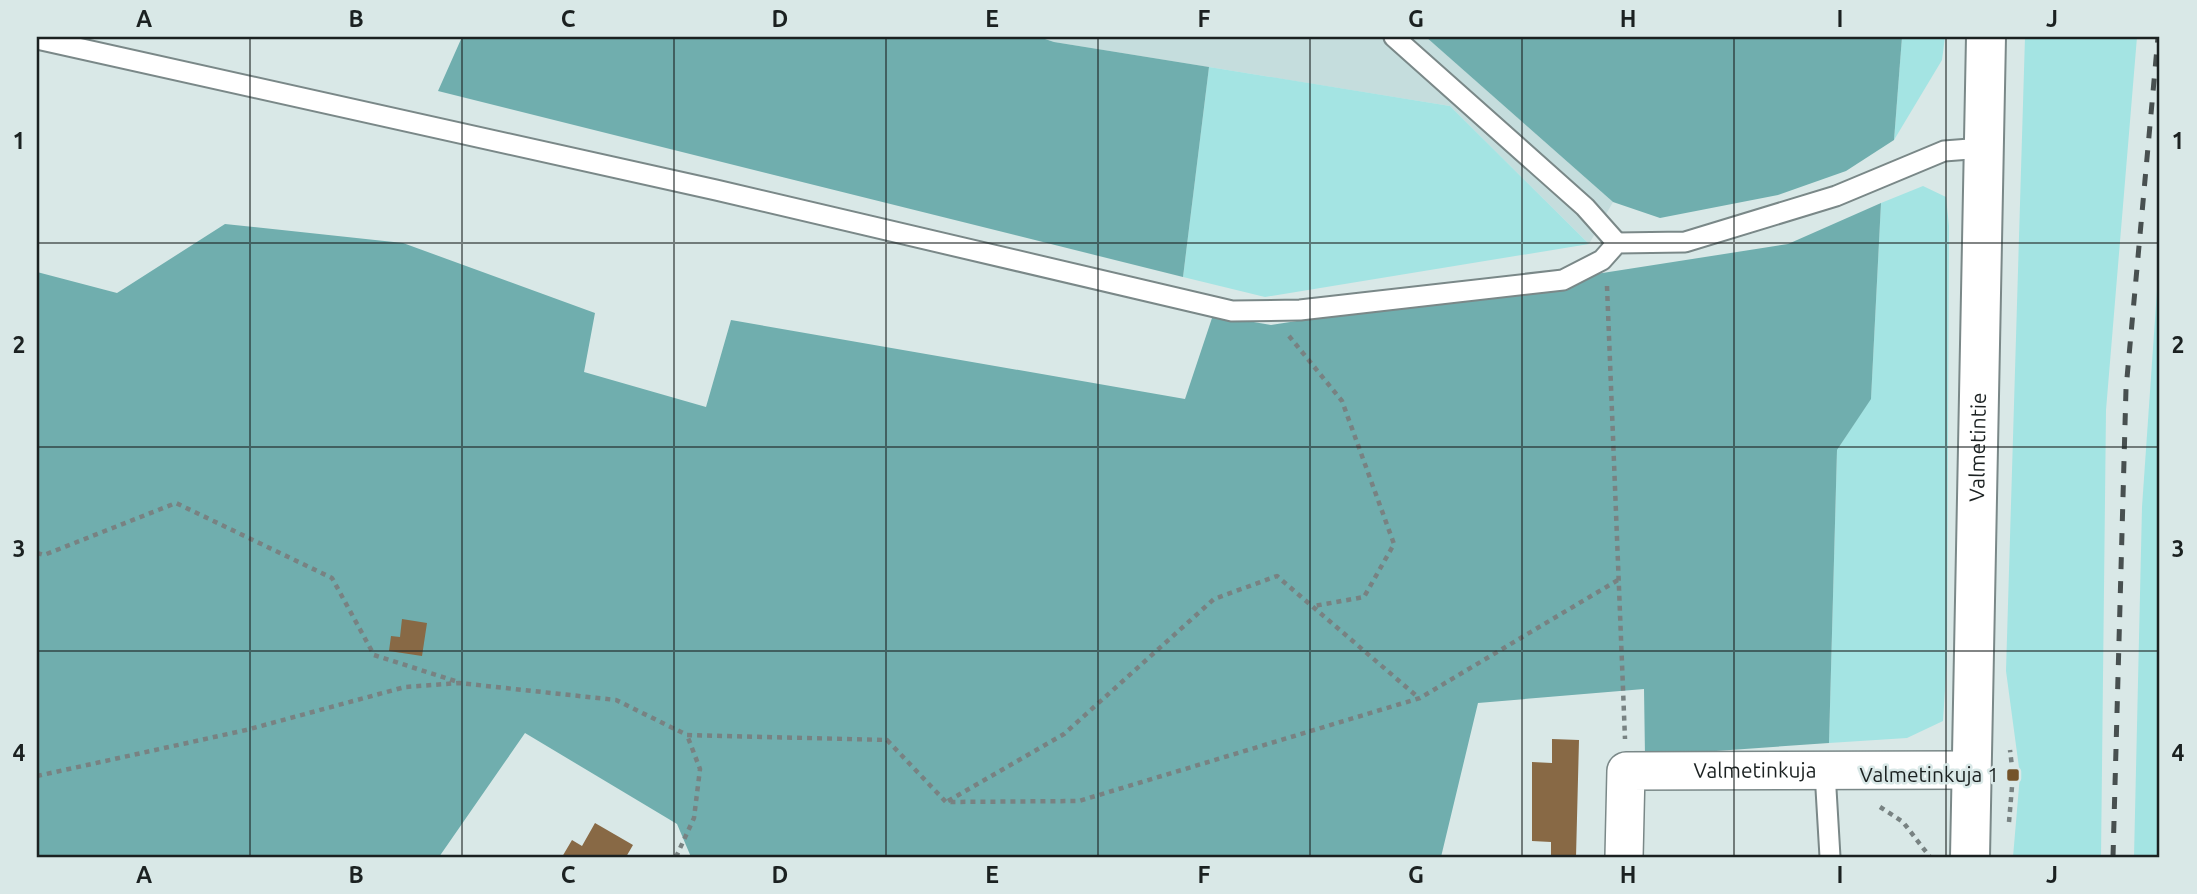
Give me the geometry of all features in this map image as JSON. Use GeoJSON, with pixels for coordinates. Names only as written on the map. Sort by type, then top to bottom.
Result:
{"type":"FeatureCollection","features":[{"type":"Feature","properties":{"kind":"street","name":"Valmetintie"},"geometry":{"type":"LineString","coordinates":[[1970,857],[1986,37]]}},
{"type":"Feature","properties":{"kind":"street","name":"Valmetinkuja"},"geometry":{"type":"LineString","coordinates":[[1626,771],[1970,771]]}},
{"type":"Feature","properties":{"kind":"street"},"geometry":{"type":"LineString","coordinates":[[1624,857],[1626,771]]}},
{"type":"Feature","properties":{"kind":"lane"},"geometry":{"type":"LineString","coordinates":[[1394,37],[1575,198],[1617,243]]}},
{"type":"Feature","properties":{"kind":"lane"},"geometry":{"type":"LineString","coordinates":[[37,39],[716,190],[1231,311],[1300,310],[1563,280],[1602,260],[1617,243],[1685,242],[1836,197],[1944,151],[1983,148]]}},
{"type":"Feature","properties":{"kind":"lane"},"geometry":{"type":"LineString","coordinates":[[1825,772],[1830,857]]}},
{"type":"Feature","properties":{"kind":"path"},"geometry":{"type":"LineString","coordinates":[[1602,260],[1609,319],[1626,771]]}},
{"type":"Feature","properties":{"kind":"path"},"geometry":{"type":"LineString","coordinates":[[1268,310],[1342,401],[1394,544],[1364,597],[1313,606]]}},
{"type":"Feature","properties":{"kind":"path"},"geometry":{"type":"LineString","coordinates":[[37,553],[44,555],[176,503],[332,578],[374,655],[459,683]]}},
{"type":"Feature","properties":{"kind":"path"},"geometry":{"type":"LineString","coordinates":[[946,803],[1064,734],[1213,599],[1277,576],[1420,698]]}},
{"type":"Feature","properties":{"kind":"path"},"geometry":{"type":"LineString","coordinates":[[37,776],[246,730],[405,687],[459,683],[616,700],[687,735],[887,740],[946,803],[1079,801],[1420,698],[1618,580]]}},
{"type":"Feature","properties":{"kind":"path"},"geometry":{"type":"LineString","coordinates":[[676,857],[694,818],[700,769],[687,735]]}},
{"type":"Feature","properties":{"kind":"shaded area"},"geometry":{"type":"Polygon","coordinates":[[[462,37],[1039,37],[1054,42],[1209,67],[1183,277],[438,91],[462,37]]]}},
{"type":"Feature","properties":{"kind":"shaded area"},"geometry":{"type":"Polygon","coordinates":[[[1039,37],[1426,37],[1613,202],[1589,244],[1450,106],[1054,42],[1039,37]]]}},
{"type":"Feature","properties":{"kind":"shaded area"},"geometry":{"type":"Polygon","coordinates":[[[1426,37],[1902,37],[1894,140],[1846,171],[1778,195],[1660,218],[1613,202],[1426,37]]]}},
{"type":"Feature","properties":{"kind":"shaded area"},"geometry":{"type":"Polygon","coordinates":[[[1902,37],[1945,37],[1942,60],[1894,140],[1902,37]]]}},
{"type":"Feature","properties":{"kind":"shaded area"},"geometry":{"type":"Polygon","coordinates":[[[2025,37],[2137,37],[2106,410],[2101,857],[2013,857],[2020,775],[2006,671],[2025,37]]]}},
{"type":"Feature","properties":{"kind":"shaded area"},"geometry":{"type":"Polygon","coordinates":[[[1209,67],[1450,106],[1589,244],[1265,297],[1183,277],[1209,67]]]}},
{"type":"Feature","properties":{"kind":"shaded area"},"geometry":{"type":"Polygon","coordinates":[[[1923,186],[1946,197],[1949,226],[1947,659],[1943,721],[1907,738],[1829,743],[1837,450],[1871,398],[1881,203],[1923,186]]]}},
{"type":"Feature","properties":{"kind":"shaded area"},"geometry":{"type":"Polygon","coordinates":[[[1881,203],[1871,399],[1837,450],[1829,743],[1645,756],[1644,689],[1478,703],[1441,857],[691,857],[677,824],[525,733],[439,857],[37,857],[37,272],[117,293],[225,224],[403,243],[595,313],[584,372],[706,407],[731,320],[1185,399],[1213,315],[1271,325],[1788,244],[1881,203]]]}},
{"type":"Feature","properties":{"kind":"shaded area"},"geometry":{"type":"Polygon","coordinates":[[[2160,247],[2160,857],[2134,857],[2142,507],[2160,247]]]}},
{"type":"Feature","properties":{"kind":"building"},"geometry":{"type":"Polygon","coordinates":[[[402,619],[427,623],[422,656],[389,651],[391,636],[400,637],[402,619]]]}},
{"type":"Feature","properties":{"kind":"building"},"geometry":{"type":"Polygon","coordinates":[[[1552,739],[1579,740],[1576,857],[1551,857],[1551,842],[1532,841],[1532,762],[1552,763],[1552,739]]]}},
{"type":"Feature","properties":{"kind":"building"},"geometry":{"type":"Polygon","coordinates":[[[595,823],[633,845],[626,857],[562,857],[572,840],[582,846],[595,823]]]}},
{"type":"Feature","properties":{"kind":"railway"},"geometry":{"type":"LineString","coordinates":[[2113,857],[2126,389],[2158,37]]}},
{"type":"Feature","properties":{"kind":"place","name":"Valmetinkuja 1"},"geometry":{"type":"Point","coordinates":[2013,775]}}]}
